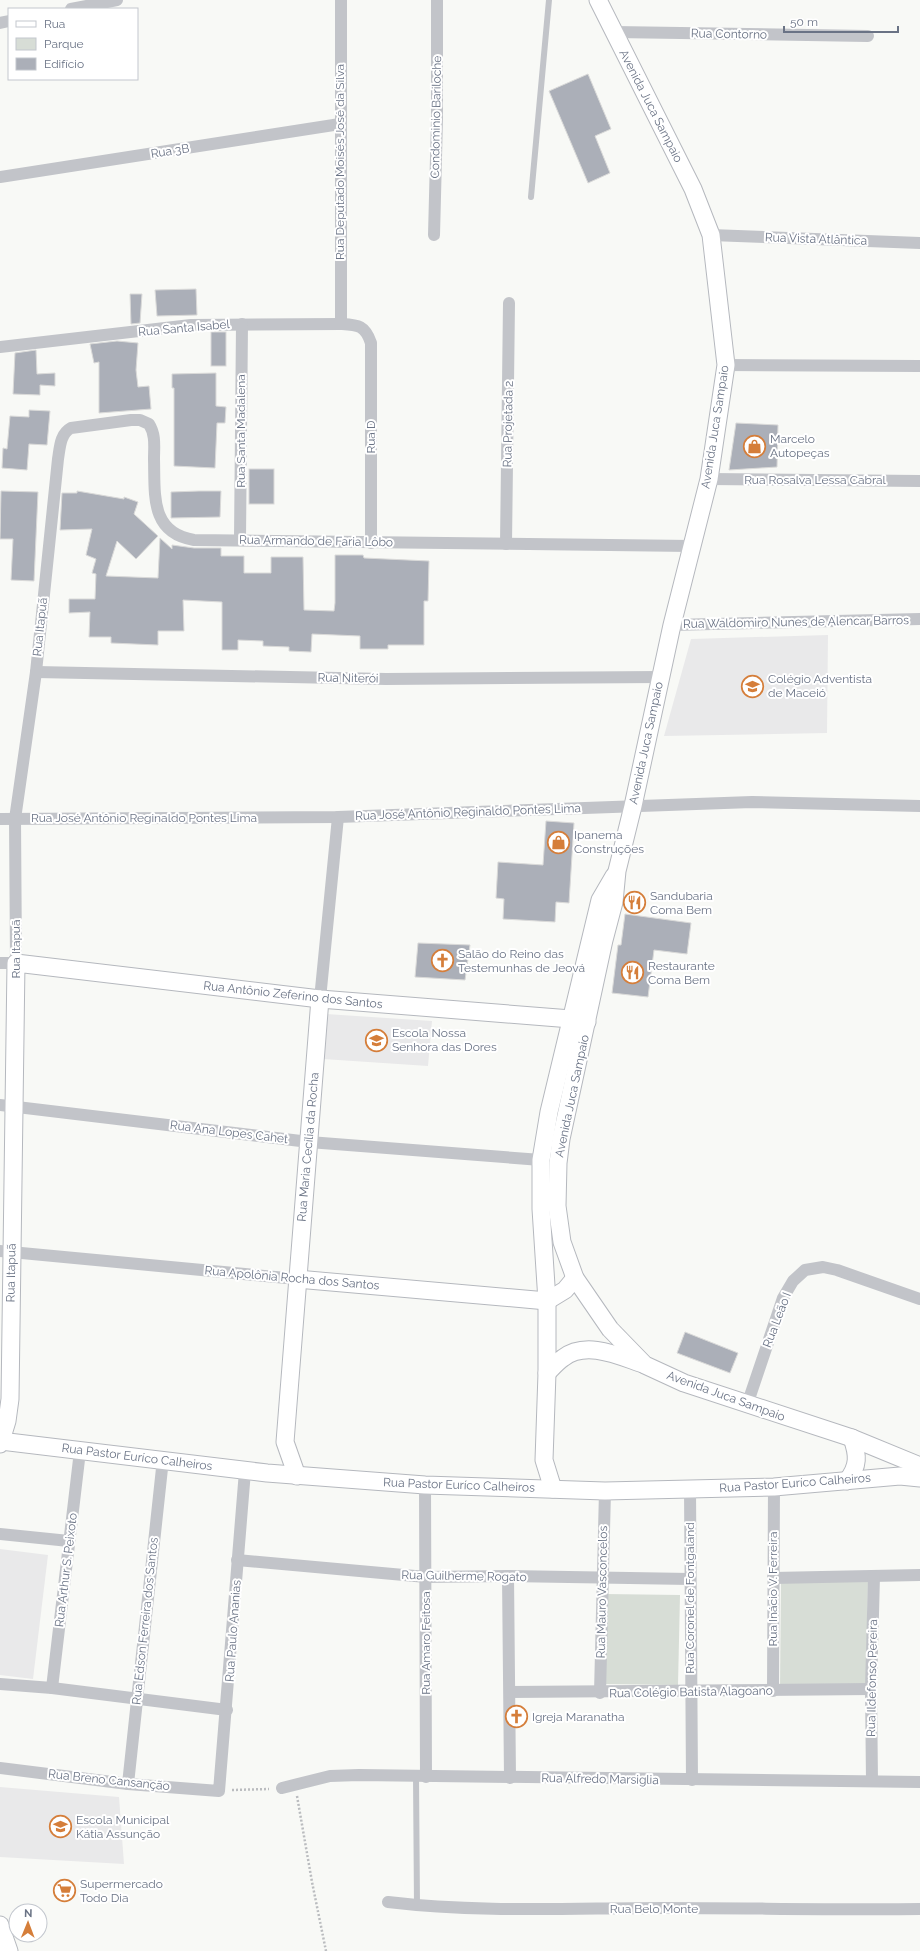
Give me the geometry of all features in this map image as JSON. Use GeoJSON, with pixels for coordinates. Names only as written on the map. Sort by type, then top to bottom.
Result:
{"type":"FeatureCollection","features":[{"type":"Feature","properties":{"kind":"main road","name":"Avenida Juca Sampaio"},"geometry":{"type":"LineString","coordinates":[[553,1489],[544,1460],[547,1373],[547,1301],[541,1209],[541,1160],[549,1112],[579,1021],[614,902],[617,870],[633,806],[660,677],[691,546],[709,479],[726,365],[711,235],[693,189],[598,0]]}},
{"type":"Feature","properties":{"kind":"main road","name":"Rua Antônio Zeferino dos Santos"},"geometry":{"type":"LineString","coordinates":[[8,963],[320,999],[579,1021]]}},
{"type":"Feature","properties":{"kind":"main road","name":"Rua Itapuã"},"geometry":{"type":"LineString","coordinates":[[0,1442],[7,1421],[10,1399],[5,1251],[8,963]]}},
{"type":"Feature","properties":{"kind":"main road","name":"Rua Maria Cecília da Rocha"},"geometry":{"type":"LineString","coordinates":[[296,1476],[285,1442],[320,999]]}},
{"type":"Feature","properties":{"kind":"main road","name":"Avenida Juca Sampaio"},"geometry":{"type":"LineString","coordinates":[[579,1021],[558,1163],[557,1206],[561,1234],[575,1278],[610,1329],[645,1365],[684,1383],[747,1405],[852,1438],[907,1459],[920,1466]]}},
{"type":"Feature","properties":{"kind":"main road"},"geometry":{"type":"LineString","coordinates":[[547,1301],[565,1290],[575,1278]]}},
{"type":"Feature","properties":{"kind":"main road","name":"Rua Apolônia Rocha dos Santos"},"geometry":{"type":"LineString","coordinates":[[298,1279],[547,1301]]}},
{"type":"Feature","properties":{"kind":"main road"},"geometry":{"type":"LineString","coordinates":[[547,1373],[563,1357],[587,1349],[605,1352],[645,1365]]}},
{"type":"Feature","properties":{"kind":"main road"},"geometry":{"type":"LineString","coordinates":[[847,1481],[852,1475],[858,1460],[852,1438]]}},
{"type":"Feature","properties":{"kind":"main road","name":"Rua Pastor Euríco Calheiros"},"geometry":{"type":"LineString","coordinates":[[0,1442],[163,1460],[245,1471],[425,1485],[605,1491],[774,1487],[900,1476],[920,1478]]}},
{"type":"Feature","properties":{"kind":"main road"},"geometry":{"type":"LineString","coordinates":[[267,1473],[278,1461],[285,1442]]}},
{"type":"Feature","properties":{"kind":"main road"},"geometry":{"type":"LineString","coordinates":[[529,1489],[544,1460]]}},
{"type":"Feature","properties":{"kind":"main road"},"geometry":{"type":"LineString","coordinates":[[0,1925],[9,1951]]}},
{"type":"Feature","properties":{"kind":"street"},"geometry":{"type":"LineString","coordinates":[[76,8],[118,0]]}},
{"type":"Feature","properties":{"kind":"street","name":"Rua Deputado Moisés José da Silva"},"geometry":{"type":"LineString","coordinates":[[341,0],[341,324]]}},
{"type":"Feature","properties":{"kind":"street","name":"Condominio Bariloche"},"geometry":{"type":"LineString","coordinates":[[434,235],[437,119],[437,0]]}},
{"type":"Feature","properties":{"kind":"street","name":"Rua Contorno"},"geometry":{"type":"LineString","coordinates":[[614,32],[868,36]]}},
{"type":"Feature","properties":{"kind":"street","name":"Rua 3B"},"geometry":{"type":"LineString","coordinates":[[0,177],[340,124]]}},
{"type":"Feature","properties":{"kind":"street","name":"Rua Vista Atlântica"},"geometry":{"type":"LineString","coordinates":[[711,235],[920,243]]}},
{"type":"Feature","properties":{"kind":"street","name":"Rua Projetada 2"},"geometry":{"type":"LineString","coordinates":[[506,544],[509,303]]}},
{"type":"Feature","properties":{"kind":"street","name":"Rua Santa Madalena"},"geometry":{"type":"LineString","coordinates":[[240,539],[242,324]]}},
{"type":"Feature","properties":{"kind":"street","name":"Rua Santa Isabel"},"geometry":{"type":"LineString","coordinates":[[0,347],[191,325],[341,324],[355,325],[367,332]]}},
{"type":"Feature","properties":{"kind":"street","name":"Rua D"},"geometry":{"type":"LineString","coordinates":[[367,332],[371,343],[372,543]]}},
{"type":"Feature","properties":{"kind":"street"},"geometry":{"type":"LineString","coordinates":[[726,365],[920,366]]}},
{"type":"Feature","properties":{"kind":"street","name":"Rua Armando de Faria Lôbo"},"geometry":{"type":"LineString","coordinates":[[58,459],[63,435],[71,428],[131,420],[146,422],[152,428],[154,436],[157,504],[160,518],[164,527],[180,538],[194,540],[240,539],[372,543],[691,546]]}},
{"type":"Feature","properties":{"kind":"street","name":"Rua Itapuã"},"geometry":{"type":"LineString","coordinates":[[8,963],[15,819],[36,672],[58,459]]}},
{"type":"Feature","properties":{"kind":"street","name":"Rua Rosalva Lessa Cabral"},"geometry":{"type":"LineString","coordinates":[[709,479],[920,480]]}},
{"type":"Feature","properties":{"kind":"street","name":"Rua Waldomiro Nunes de Alencar Barros"},"geometry":{"type":"LineString","coordinates":[[672,625],[920,619]]}},
{"type":"Feature","properties":{"kind":"street","name":"Rua Niterói"},"geometry":{"type":"LineString","coordinates":[[36,672],[386,679],[660,677]]}},
{"type":"Feature","properties":{"kind":"street","name":"Rua José Antônio Reginaldo Pontes Lima"},"geometry":{"type":"LineString","coordinates":[[0,818],[338,817],[752,802],[920,806]]}},
{"type":"Feature","properties":{"kind":"street","name":"Rua Maria Cecília da Rocha"},"geometry":{"type":"LineString","coordinates":[[320,999],[338,817]]}},
{"type":"Feature","properties":{"kind":"street","name":"Rua Ana Lopes Cahet"},"geometry":{"type":"LineString","coordinates":[[7,1106],[309,1142],[541,1160]]}},
{"type":"Feature","properties":{"kind":"street","name":"Rua Apolônia Rocha dos Santos"},"geometry":{"type":"LineString","coordinates":[[5,1251],[298,1279]]}},
{"type":"Feature","properties":{"kind":"street","name":"Rua Leão I"},"geometry":{"type":"LineString","coordinates":[[747,1405],[783,1298],[792,1281],[805,1270],[823,1267],[859,1277],[920,1299]]}},
{"type":"Feature","properties":{"kind":"street","name":"Rua Arthur S. Peixoto"},"geometry":{"type":"LineString","coordinates":[[52,1688],[80,1451]]}},
{"type":"Feature","properties":{"kind":"street","name":"Rua Edson Ferreira dos Santos"},"geometry":{"type":"LineString","coordinates":[[128,1784],[163,1460]]}},
{"type":"Feature","properties":{"kind":"street","name":"Rua Paulo Ananias"},"geometry":{"type":"LineString","coordinates":[[219,1791],[227,1710],[245,1471]]}},
{"type":"Feature","properties":{"kind":"street","name":"Rua Amaro Feitosa"},"geometry":{"type":"LineString","coordinates":[[421,1777],[426,1577],[425,1485]]}},
{"type":"Feature","properties":{"kind":"street","name":"Rua Inácio V. Ferreira"},"geometry":{"type":"LineString","coordinates":[[773,1691],[774,1487]]}},
{"type":"Feature","properties":{"kind":"street","name":"Rua Coronel de Fontgaland"},"geometry":{"type":"LineString","coordinates":[[690,1489],[692,1780]]}},
{"type":"Feature","properties":{"kind":"street","name":"Rua Mauro Vasconcelos"},"geometry":{"type":"LineString","coordinates":[[600,1693],[605,1491]]}},
{"type":"Feature","properties":{"kind":"street"},"geometry":{"type":"LineString","coordinates":[[0,1534],[69,1541]]}},
{"type":"Feature","properties":{"kind":"street","name":"Rua Guilherme Rogato"},"geometry":{"type":"LineString","coordinates":[[238,1560],[426,1577],[508,1576],[690,1579]]}},
{"type":"Feature","properties":{"kind":"street"},"geometry":{"type":"LineString","coordinates":[[773,1578],[920,1575]]}},
{"type":"Feature","properties":{"kind":"street"},"geometry":{"type":"LineString","coordinates":[[508,1576],[510,1778]]}},
{"type":"Feature","properties":{"kind":"street","name":"Rua Ildefonso Pereira"},"geometry":{"type":"LineString","coordinates":[[872,1781],[871,1689],[874,1576]]}},
{"type":"Feature","properties":{"kind":"street"},"geometry":{"type":"LineString","coordinates":[[0,1684],[52,1688],[227,1710]]}},
{"type":"Feature","properties":{"kind":"street","name":"Rua Colégio Batista Alagoano"},"geometry":{"type":"LineString","coordinates":[[510,1692],[600,1693],[871,1689]]}},
{"type":"Feature","properties":{"kind":"street","name":"Rua Breno Cansanção"},"geometry":{"type":"LineString","coordinates":[[0,1768],[128,1784],[219,1791]]}},
{"type":"Feature","properties":{"kind":"street","name":"Rua Alfredo Marsiglia"},"geometry":{"type":"LineString","coordinates":[[282,1788],[330,1776],[920,1782]]}},
{"type":"Feature","properties":{"kind":"street","name":"Rua Belo Monte"},"geometry":{"type":"LineString","coordinates":[[388,1902],[417,1906],[504,1910],[663,1908],[796,1910],[920,1909]]}},
{"type":"Feature","properties":{"kind":"lane"},"geometry":{"type":"LineString","coordinates":[[531,197],[549,0]]}},
{"type":"Feature","properties":{"kind":"lane"},"geometry":{"type":"LineString","coordinates":[[417,1906],[421,1777]]}},
{"type":"Feature","properties":{"kind":"path"},"geometry":{"type":"LineString","coordinates":[[295,1784],[326,1951]]}},
{"type":"Feature","properties":{"kind":"path"},"geometry":{"type":"LineString","coordinates":[[219,1791],[282,1788]]}},
{"type":"Feature","properties":{"kind":"shaded area","name":"Colégio Adventista de Maceió"},"geometry":{"type":"Polygon","coordinates":[[[828,635],[827,733],[664,736],[691,639],[828,635]]]}},
{"type":"Feature","properties":{"kind":"shaded area","name":"Escola Nossa Senhora das Dores"},"geometry":{"type":"Polygon","coordinates":[[[326,1014],[432,1021],[428,1066],[323,1059],[326,1014]]]}},
{"type":"Feature","properties":{"kind":"shaded area"},"geometry":{"type":"Polygon","coordinates":[[[0,1549],[48,1555],[33,1679],[0,1675],[0,1549]]]}},
{"type":"Feature","properties":{"kind":"shaded area","name":"Escola Municipal Kátia Assunção"},"geometry":{"type":"Polygon","coordinates":[[[0,1787],[119,1797],[124,1864],[0,1857],[0,1787]]]}},
{"type":"Feature","properties":{"kind":"green space"},"geometry":{"type":"Polygon","coordinates":[[[781,1581],[868,1582],[866,1688],[780,1687],[781,1581]]]}},
{"type":"Feature","properties":{"kind":"green space"},"geometry":{"type":"Polygon","coordinates":[[[605,1594],[680,1595],[678,1685],[604,1684],[605,1594]]]}},
{"type":"Feature","properties":{"kind":"building"},"geometry":{"type":"Polygon","coordinates":[[[588,74],[611,129],[595,136],[610,173],[588,183],[549,91],[588,74]]]}},
{"type":"Feature","properties":{"kind":"building"},"geometry":{"type":"Polygon","coordinates":[[[196,289],[197,315],[157,316],[155,290],[196,289]]]}},
{"type":"Feature","properties":{"kind":"building"},"geometry":{"type":"Polygon","coordinates":[[[130,294],[142,294],[140,323],[131,324],[130,294]]]}},
{"type":"Feature","properties":{"kind":"building"},"geometry":{"type":"Polygon","coordinates":[[[211,332],[226,332],[226,366],[211,366],[211,332]]]}},
{"type":"Feature","properties":{"kind":"building"},"geometry":{"type":"Polygon","coordinates":[[[117,341],[138,343],[136,370],[138,387],[149,386],[151,409],[99,413],[99,362],[94,363],[90,344],[117,341]]]}},
{"type":"Feature","properties":{"kind":"building"},"geometry":{"type":"Polygon","coordinates":[[[36,350],[37,374],[55,373],[55,386],[40,385],[40,395],[13,394],[15,353],[36,350]]]}},
{"type":"Feature","properties":{"kind":"building"},"geometry":{"type":"Polygon","coordinates":[[[216,373],[216,406],[226,407],[225,423],[217,423],[215,468],[174,466],[174,388],[172,388],[172,374],[216,373]]]}},
{"type":"Feature","properties":{"kind":"building"},"geometry":{"type":"Polygon","coordinates":[[[29,410],[50,411],[47,445],[29,444],[27,470],[2,468],[3,448],[7,449],[10,416],[29,417],[29,410]]]}},
{"type":"Feature","properties":{"kind":"building","name":"Marcelo Autopeças"},"geometry":{"type":"Polygon","coordinates":[[[736,423],[778,425],[777,467],[729,470],[736,423]]]}},
{"type":"Feature","properties":{"kind":"building"},"geometry":{"type":"Polygon","coordinates":[[[249,469],[274,469],[274,504],[249,504],[249,469]]]}},
{"type":"Feature","properties":{"kind":"building"},"geometry":{"type":"Polygon","coordinates":[[[1,491],[38,492],[34,581],[11,580],[13,539],[0,539],[1,491]]]}},
{"type":"Feature","properties":{"kind":"building"},"geometry":{"type":"Polygon","coordinates":[[[77,491],[124,499],[124,497],[138,502],[134,514],[158,536],[136,559],[117,541],[106,576],[158,578],[160,538],[172,549],[172,545],[194,548],[221,548],[221,556],[244,556],[244,573],[271,573],[271,557],[303,557],[304,610],[334,611],[335,555],[363,555],[364,558],[429,561],[428,601],[424,601],[424,645],[388,645],[388,649],[360,649],[360,636],[312,634],[311,652],[289,651],[289,647],[263,646],[263,641],[238,640],[238,650],[222,650],[222,602],[183,600],[184,631],[158,631],[158,645],[111,643],[111,637],[89,637],[90,612],[69,613],[69,599],[95,599],[96,574],[92,573],[96,559],[86,555],[92,529],[60,530],[62,493],[77,493],[77,491]]]}},
{"type":"Feature","properties":{"kind":"building"},"geometry":{"type":"Polygon","coordinates":[[[221,491],[220,517],[171,518],[171,492],[221,491]]]}},
{"type":"Feature","properties":{"kind":"building","name":"Ipanema Construções"},"geometry":{"type":"Polygon","coordinates":[[[546,821],[574,823],[569,903],[556,902],[555,922],[503,919],[504,899],[496,898],[498,862],[543,865],[546,821]]]}},
{"type":"Feature","properties":{"kind":"building","name":"Restaurante Coma Bem"},"geometry":{"type":"Polygon","coordinates":[[[625,914],[691,923],[687,954],[654,950],[648,997],[612,993],[618,945],[621,945],[625,914]]]}},
{"type":"Feature","properties":{"kind":"building","name":"Salão do Reino das Testemunhas de Jeová"},"geometry":{"type":"Polygon","coordinates":[[[418,943],[470,945],[465,980],[415,977],[418,943]]]}},
{"type":"Feature","properties":{"kind":"building"},"geometry":{"type":"Polygon","coordinates":[[[685,1332],[738,1353],[730,1373],[677,1353],[685,1332]]]}},
{"type":"Feature","properties":{"kind":"place","name":"Marcelo Autopeças"},"geometry":{"type":"Point","coordinates":[755,446]}},
{"type":"Feature","properties":{"kind":"place","name":"Colégio Adventista de Maceió"},"geometry":{"type":"Point","coordinates":[753,686]}},
{"type":"Feature","properties":{"kind":"place","name":"Ipanema Construções"},"geometry":{"type":"Point","coordinates":[558,842]}},
{"type":"Feature","properties":{"kind":"place","name":"Sandubaria Coma Bem"},"geometry":{"type":"Point","coordinates":[634,903]}},
{"type":"Feature","properties":{"kind":"place","name":"Salão do Reino das Testemunhas de Jeová"},"geometry":{"type":"Point","coordinates":[442,961]}},
{"type":"Feature","properties":{"kind":"place","name":"Restaurante Coma Bem"},"geometry":{"type":"Point","coordinates":[633,973]}},
{"type":"Feature","properties":{"kind":"place","name":"Escola Nossa Senhora das Dores"},"geometry":{"type":"Point","coordinates":[377,1040]}},
{"type":"Feature","properties":{"kind":"place","name":"Igreja Maranatha"},"geometry":{"type":"Point","coordinates":[516,1717]}},
{"type":"Feature","properties":{"kind":"place","name":"Escola Municipal Kátia Assunção"},"geometry":{"type":"Point","coordinates":[60,1827]}},
{"type":"Feature","properties":{"kind":"place","name":"Supermercado Todo Dia"},"geometry":{"type":"Point","coordinates":[65,1891]}}]}
